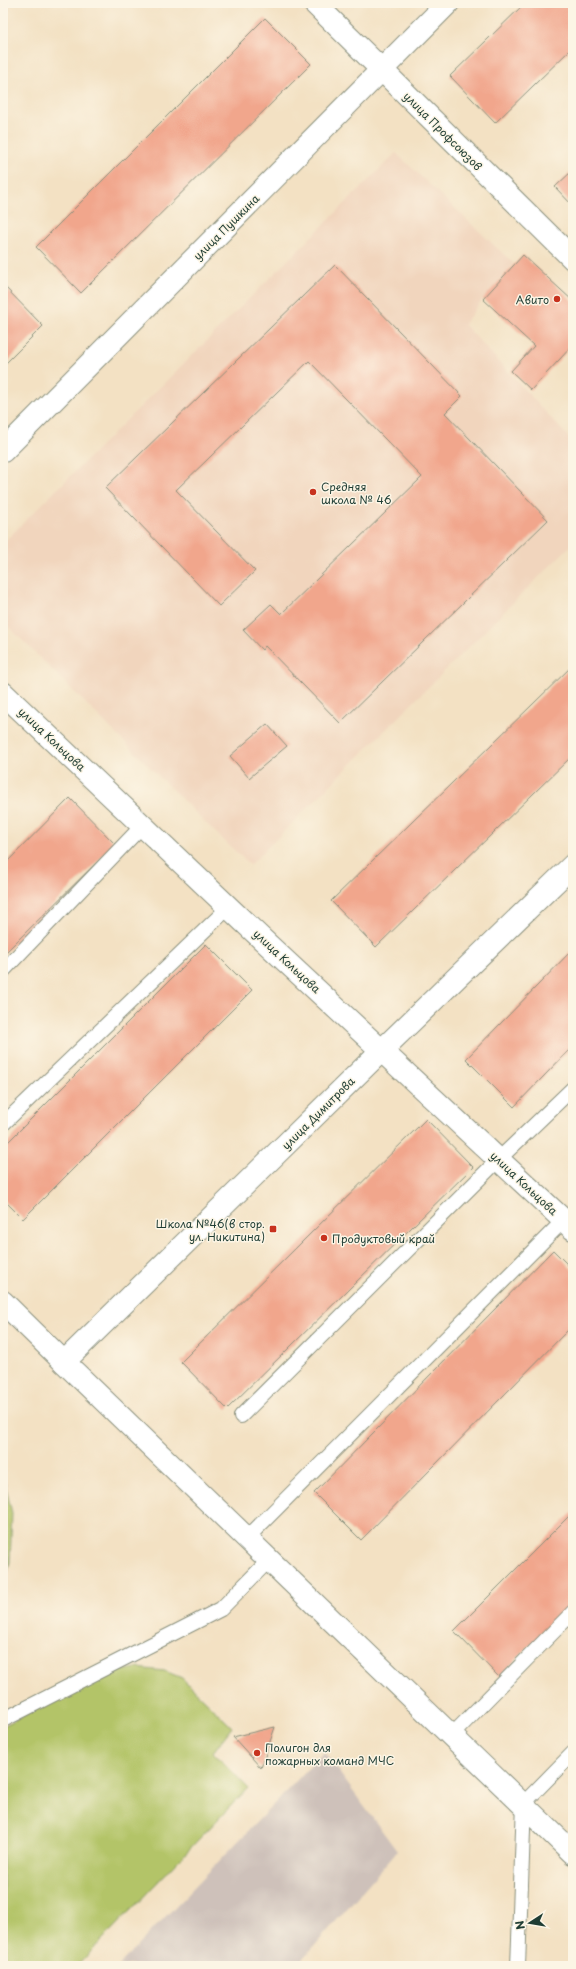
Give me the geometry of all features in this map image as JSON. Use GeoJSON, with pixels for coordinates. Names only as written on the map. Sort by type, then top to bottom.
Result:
{"type":"FeatureCollection","features":[{"type":"Feature","properties":{"kind":"street","name":"улица Профсоюзов"},"geometry":{"type":"LineString","coordinates":[[314,3],[573,259]]}},
{"type":"Feature","properties":{"kind":"street","name":"улица Пушкина"},"geometry":{"type":"LineString","coordinates":[[3,451],[448,3]]}},
{"type":"Feature","properties":{"kind":"street","name":"улица Кольцова"},"geometry":{"type":"LineString","coordinates":[[3,693],[569,1224]]}},
{"type":"Feature","properties":{"kind":"street","name":"улица Димитрова"},"geometry":{"type":"LineString","coordinates":[[64,1362],[573,865]]}},
{"type":"Feature","properties":{"kind":"street"},"geometry":{"type":"LineString","coordinates":[[3,1302],[246,1539],[524,1803],[573,1853]]}},
{"type":"Feature","properties":{"kind":"lane"},"geometry":{"type":"LineString","coordinates":[[3,971],[143,825]]}},
{"type":"Feature","properties":{"kind":"lane"},"geometry":{"type":"LineString","coordinates":[[3,1124],[230,906]]}},
{"type":"Feature","properties":{"kind":"lane"},"geometry":{"type":"LineString","coordinates":[[242,1416],[499,1159],[573,1088]]}},
{"type":"Feature","properties":{"kind":"lane"},"geometry":{"type":"LineString","coordinates":[[246,1539],[569,1224]]}},
{"type":"Feature","properties":{"kind":"lane"},"geometry":{"type":"LineString","coordinates":[[3,1720],[221,1609],[269,1560]]}},
{"type":"Feature","properties":{"kind":"lane"},"geometry":{"type":"LineString","coordinates":[[452,1735],[573,1612]]}},
{"type":"Feature","properties":{"kind":"lane"},"geometry":{"type":"LineString","coordinates":[[518,1966],[524,1803],[573,1753]]}},
{"type":"Feature","properties":{"kind":"shaded area","name":"Средняя школа № 46"},"geometry":{"type":"Polygon","coordinates":[[[396,153],[514,264],[483,299],[464,324],[573,442],[573,543],[250,865],[3,621],[3,543],[396,153]]]}},
{"type":"Feature","properties":{"kind":"shaded area"},"geometry":{"type":"Polygon","coordinates":[[[324,1752],[397,1851],[297,1966],[118,1966],[324,1752]]]}},
{"type":"Feature","properties":{"kind":"green space"},"geometry":{"type":"Polygon","coordinates":[[[3,1476],[12,1513],[10,1562],[3,1591],[3,1476]]]}},
{"type":"Feature","properties":{"kind":"green space"},"geometry":{"type":"Polygon","coordinates":[[[137,1668],[165,1671],[182,1678],[232,1727],[213,1752],[248,1788],[77,1966],[3,1966],[3,1726],[105,1673],[137,1668]]]}},
{"type":"Feature","properties":{"kind":"building"},"geometry":{"type":"Polygon","coordinates":[[[525,3],[573,3],[573,47],[495,123],[450,76],[525,3]]]}},
{"type":"Feature","properties":{"kind":"building"},"geometry":{"type":"Polygon","coordinates":[[[265,18],[311,64],[81,293],[36,247],[265,18]]]}},
{"type":"Feature","properties":{"kind":"building"},"geometry":{"type":"Polygon","coordinates":[[[573,170],[573,206],[555,187],[573,170]]]}},
{"type":"Feature","properties":{"kind":"building"},"geometry":{"type":"Polygon","coordinates":[[[523,255],[573,301],[573,345],[531,390],[511,371],[534,346],[483,299],[523,255]]]}},
{"type":"Feature","properties":{"kind":"building"},"geometry":{"type":"Polygon","coordinates":[[[335,265],[462,396],[445,413],[548,520],[340,723],[265,646],[262,650],[243,630],[271,604],[281,614],[422,477],[309,361],[176,490],[255,571],[219,606],[105,488],[335,265]]]}},
{"type":"Feature","properties":{"kind":"building"},"geometry":{"type":"Polygon","coordinates":[[[3,285],[43,326],[3,366],[3,285]]]}},
{"type":"Feature","properties":{"kind":"building"},"geometry":{"type":"Polygon","coordinates":[[[573,665],[573,755],[376,947],[331,901],[573,665]]]}},
{"type":"Feature","properties":{"kind":"building"},"geometry":{"type":"Polygon","coordinates":[[[267,724],[287,746],[249,778],[230,756],[267,724]]]}},
{"type":"Feature","properties":{"kind":"building"},"geometry":{"type":"Polygon","coordinates":[[[70,798],[115,844],[3,955],[3,866],[70,798]]]}},
{"type":"Feature","properties":{"kind":"building"},"geometry":{"type":"Polygon","coordinates":[[[206,944],[252,990],[23,1219],[3,1199],[3,1147],[206,944]]]}},
{"type":"Feature","properties":{"kind":"building"},"geometry":{"type":"Polygon","coordinates":[[[573,949],[573,1046],[514,1107],[466,1059],[573,949]]]}},
{"type":"Feature","properties":{"kind":"building"},"geometry":{"type":"Polygon","coordinates":[[[426,1119],[473,1167],[227,1409],[181,1362],[426,1119]]]}},
{"type":"Feature","properties":{"kind":"building"},"geometry":{"type":"Polygon","coordinates":[[[553,1250],[573,1270],[573,1325],[361,1540],[314,1493],[553,1250]]]}},
{"type":"Feature","properties":{"kind":"building"},"geometry":{"type":"Polygon","coordinates":[[[573,1512],[573,1603],[499,1677],[454,1631],[573,1512]]]}},
{"type":"Feature","properties":{"kind":"building","name":"Полигон для пожарных команд МЧС"},"geometry":{"type":"Polygon","coordinates":[[[275,1727],[261,1768],[233,1737],[275,1727]]]}},
{"type":"Feature","properties":{"kind":"place","name":"Авито"},"geometry":{"type":"Point","coordinates":[557,299]}},
{"type":"Feature","properties":{"kind":"place","name":"Средняя школа № 46"},"geometry":{"type":"Point","coordinates":[313,492]}},
{"type":"Feature","properties":{"kind":"place","name":"Школа №46(в стор. ул. Никитина)"},"geometry":{"type":"Point","coordinates":[273,1229]}},
{"type":"Feature","properties":{"kind":"place","name":"Продуктовый край"},"geometry":{"type":"Point","coordinates":[324,1238]}},
{"type":"Feature","properties":{"kind":"place","name":"Полигон для пожарных команд МЧС"},"geometry":{"type":"Point","coordinates":[257,1753]}}]}
